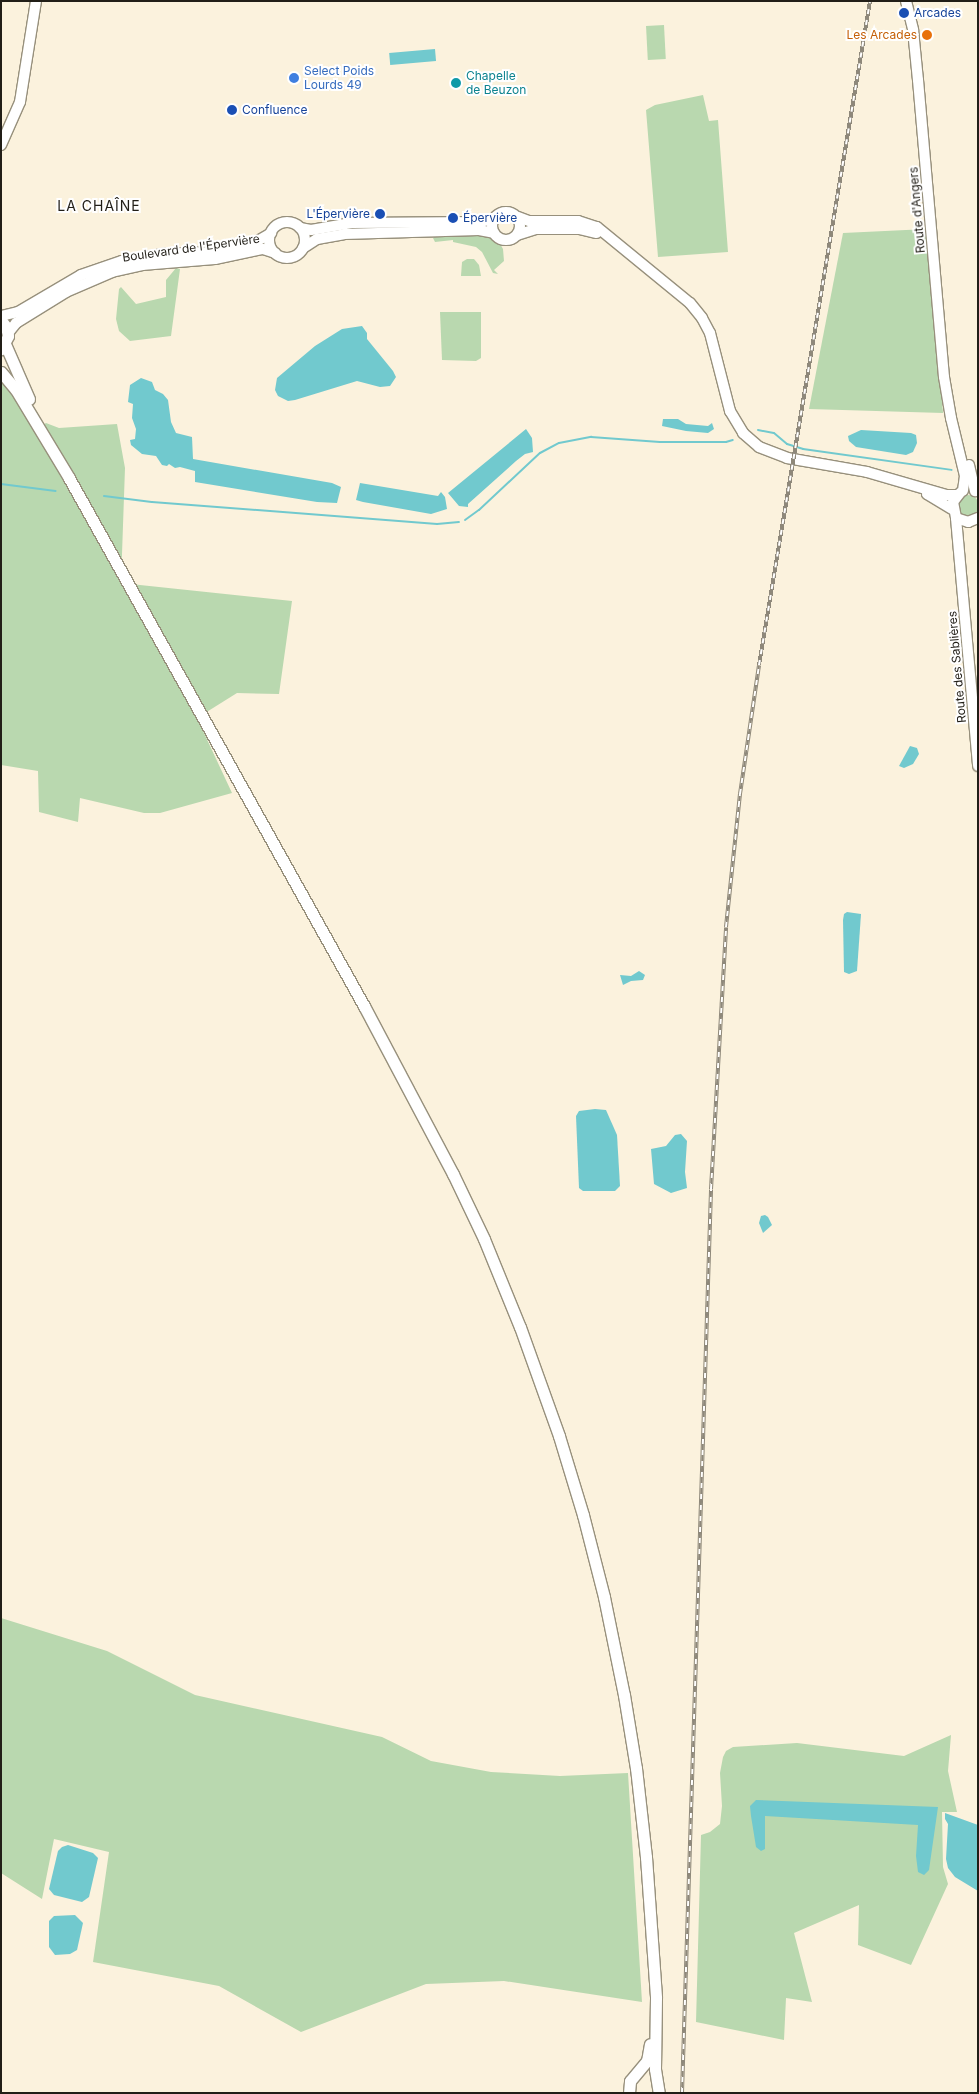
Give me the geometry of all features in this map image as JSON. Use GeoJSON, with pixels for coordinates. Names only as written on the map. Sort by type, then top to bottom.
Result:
{"type":"FeatureCollection","features":[{"type":"Feature","properties":{"kind":"main road"},"geometry":{"type":"LineString","coordinates":[[1,318],[5,342],[50,446]]}},
{"type":"Feature","properties":{"kind":"main road"},"geometry":{"type":"LineString","coordinates":[[1,372],[16,390],[50,446],[428,1125],[480,1232],[520,1327],[567,1462],[583,1515],[615,1646],[639,1789],[646,1857],[657,2026],[656,2078],[660,2087],[659,2093]]}},
{"type":"Feature","properties":{"kind":"main road"},"geometry":{"type":"LineString","coordinates":[[629,2092],[630,2081],[638,2074],[647,2061],[649,2054],[653,1973]]}},
{"type":"Feature","properties":{"kind":"main road"},"geometry":{"type":"LineString","coordinates":[[638,2074],[648,2073],[656,2078]]}},
{"type":"Feature","properties":{"kind":"street"},"geometry":{"type":"LineString","coordinates":[[1,145],[20,102],[36,1]]}},
{"type":"Feature","properties":{"kind":"street","name":"Route d'Angers"},"geometry":{"type":"LineString","coordinates":[[906,1],[913,30],[944,377],[951,418],[965,476],[954,513]]}},
{"type":"Feature","properties":{"kind":"street"},"geometry":{"type":"LineString","coordinates":[[494,233],[492,226],[494,219],[499,213],[507,211],[529,221],[584,222],[602,230],[608,237],[690,303],[702,318],[712,339],[730,411],[743,433],[752,442],[778,456],[867,472],[946,495],[977,492]]}},
{"type":"Feature","properties":{"kind":"street"},"geometry":{"type":"LineString","coordinates":[[518,217],[521,226],[518,235]]}},
{"type":"Feature","properties":{"kind":"street"},"geometry":{"type":"LineString","coordinates":[[494,219],[479,222],[351,224],[311,230],[300,228],[287,222],[277,226],[271,233],[270,244],[275,253],[282,257],[290,258],[317,239],[344,234],[479,230],[494,233],[506,240],[536,229],[570,228],[586,230],[608,237]]}},
{"type":"Feature","properties":{"kind":"street"},"geometry":{"type":"LineString","coordinates":[[300,228],[305,237],[303,248]]}},
{"type":"Feature","properties":{"kind":"street","name":"Boulevard de l'Épervière"},"geometry":{"type":"LineString","coordinates":[[1,318],[18,312],[81,275],[122,261],[161,254],[211,252],[254,243],[271,233]]}},
{"type":"Feature","properties":{"kind":"street","name":"Boulevard de l'Épervière"},"geometry":{"type":"LineString","coordinates":[[5,342],[16,323],[66,292],[112,272],[142,265],[215,259],[263,250],[275,253]]}},
{"type":"Feature","properties":{"kind":"street","name":"Route d'Angers"},"geometry":{"type":"LineString","coordinates":[[951,418],[963,447],[977,492]]}},
{"type":"Feature","properties":{"kind":"street"},"geometry":{"type":"LineString","coordinates":[[901,481],[935,497],[954,513],[975,520]]}},
{"type":"Feature","properties":{"kind":"street","name":"Route des Sablières"},"geometry":{"type":"LineString","coordinates":[[954,513],[961,566],[978,766]]}},
{"type":"Feature","properties":{"kind":"street","name":"Route des Sablières"},"geometry":{"type":"LineString","coordinates":[[961,566],[962,540],[975,520]]}},
{"type":"Feature","properties":{"kind":"green space"},"geometry":{"type":"Polygon","coordinates":[[[664,25],[666,59],[648,60],[646,26],[664,25]]]}},
{"type":"Feature","properties":{"kind":"green space"},"geometry":{"type":"Polygon","coordinates":[[[703,95],[709,121],[718,120],[728,252],[658,257],[646,110],[655,105],[703,95]]]}},
{"type":"Feature","properties":{"kind":"green space"},"geometry":{"type":"Polygon","coordinates":[[[927,229],[943,413],[809,409],[843,233],[927,229]]]}},
{"type":"Feature","properties":{"kind":"green space"},"geometry":{"type":"Polygon","coordinates":[[[438,234],[490,235],[499,242],[503,249],[504,261],[494,270],[498,274],[493,273],[482,252],[476,247],[453,242],[453,240],[435,242],[433,238],[438,234]]]}},
{"type":"Feature","properties":{"kind":"green space"},"geometry":{"type":"Polygon","coordinates":[[[467,259],[474,259],[479,265],[481,276],[461,276],[462,262],[467,259]]]}},
{"type":"Feature","properties":{"kind":"green space"},"geometry":{"type":"Polygon","coordinates":[[[176,268],[180,269],[171,336],[130,341],[119,331],[116,319],[119,289],[121,287],[136,304],[166,297],[166,280],[176,268]]]}},
{"type":"Feature","properties":{"kind":"green space"},"geometry":{"type":"Polygon","coordinates":[[[440,312],[481,312],[481,358],[476,361],[442,360],[440,312]]]}},
{"type":"Feature","properties":{"kind":"green space"},"geometry":{"type":"Polygon","coordinates":[[[1,379],[36,429],[46,423],[59,428],[117,424],[125,468],[121,583],[292,601],[279,694],[237,693],[197,718],[232,793],[160,813],[144,813],[80,798],[78,822],[39,812],[38,771],[1,765],[1,379]]]}},
{"type":"Feature","properties":{"kind":"green space"},"geometry":{"type":"Polygon","coordinates":[[[968,495],[976,498],[979,506],[976,514],[968,517],[960,514],[957,506],[960,498],[968,495]]]}},
{"type":"Feature","properties":{"kind":"green space"},"geometry":{"type":"Polygon","coordinates":[[[1,1618],[107,1651],[195,1695],[382,1737],[431,1761],[491,1772],[560,1776],[628,1773],[642,2002],[504,1981],[426,1984],[301,2032],[219,1986],[93,1962],[109,1852],[54,1839],[42,1899],[1,1873],[1,1618]]]}},
{"type":"Feature","properties":{"kind":"green space"},"geometry":{"type":"Polygon","coordinates":[[[951,1735],[948,1771],[957,1812],[942,1812],[943,1867],[948,1884],[911,1965],[858,1945],[859,1905],[794,1933],[812,2002],[786,1998],[784,2040],[696,2022],[701,1835],[710,1832],[720,1824],[722,1806],[720,1773],[726,1751],[733,1747],[797,1743],[904,1756],[951,1735]]]}},
{"type":"Feature","properties":{"kind":"water"},"geometry":{"type":"Polygon","coordinates":[[[435,49],[436,61],[390,65],[389,53],[435,49]]]}},
{"type":"Feature","properties":{"kind":"water"},"geometry":{"type":"Polygon","coordinates":[[[362,326],[367,333],[367,339],[396,377],[390,386],[380,387],[357,381],[295,400],[288,401],[278,396],[275,390],[277,378],[315,346],[342,329],[362,326]]]}},
{"type":"Feature","properties":{"kind":"water"},"geometry":{"type":"Polygon","coordinates":[[[141,378],[152,382],[155,390],[163,394],[168,400],[171,422],[176,433],[192,437],[193,459],[332,483],[341,487],[337,503],[317,502],[195,482],[195,471],[180,467],[175,468],[169,464],[167,466],[162,465],[156,456],[142,454],[131,445],[130,440],[135,439],[136,429],[132,418],[133,404],[128,402],[130,385],[141,378]]]}},
{"type":"Feature","properties":{"kind":"water"},"geometry":{"type":"Polygon","coordinates":[[[663,419],[678,419],[686,424],[708,426],[712,423],[714,429],[708,433],[686,431],[662,426],[663,419]]]}},
{"type":"Feature","properties":{"kind":"water"},"geometry":{"type":"Polygon","coordinates":[[[526,429],[532,438],[533,452],[525,454],[516,461],[468,504],[468,507],[459,506],[448,493],[526,429]]]}},
{"type":"Feature","properties":{"kind":"water"},"geometry":{"type":"Polygon","coordinates":[[[861,430],[911,433],[916,435],[917,443],[913,452],[906,455],[856,447],[849,441],[848,436],[861,430]]]}},
{"type":"Feature","properties":{"kind":"water"},"geometry":{"type":"Polygon","coordinates":[[[360,483],[438,496],[441,492],[445,497],[447,509],[431,514],[356,500],[360,483]]]}},
{"type":"Feature","properties":{"kind":"water"},"geometry":{"type":"Polygon","coordinates":[[[910,746],[917,748],[919,754],[913,764],[904,768],[899,766],[910,746]]]}},
{"type":"Feature","properties":{"kind":"water"},"geometry":{"type":"Polygon","coordinates":[[[847,912],[861,914],[857,971],[849,974],[844,972],[843,920],[844,914],[847,912]]]}},
{"type":"Feature","properties":{"kind":"water"},"geometry":{"type":"Polygon","coordinates":[[[639,971],[645,975],[643,980],[631,981],[623,985],[620,975],[631,976],[639,971]]]}},
{"type":"Feature","properties":{"kind":"water"},"geometry":{"type":"Polygon","coordinates":[[[606,1110],[617,1135],[620,1186],[615,1191],[583,1191],[579,1188],[576,1116],[579,1111],[606,1110]]]}},
{"type":"Feature","properties":{"kind":"water"},"geometry":{"type":"Polygon","coordinates":[[[681,1134],[687,1141],[685,1172],[687,1188],[671,1193],[654,1184],[651,1149],[666,1146],[675,1135],[681,1134]]]}},
{"type":"Feature","properties":{"kind":"water"},"geometry":{"type":"Polygon","coordinates":[[[765,1215],[772,1225],[763,1233],[759,1223],[761,1216],[765,1215]]]}},
{"type":"Feature","properties":{"kind":"water"},"geometry":{"type":"Polygon","coordinates":[[[756,1800],[938,1807],[929,1870],[924,1875],[918,1872],[916,1856],[918,1825],[765,1816],[765,1849],[761,1851],[756,1847],[750,1806],[756,1800]]]}},
{"type":"Feature","properties":{"kind":"water"},"geometry":{"type":"Polygon","coordinates":[[[945,1813],[978,1825],[978,1891],[955,1877],[948,1868],[946,1859],[948,1824],[945,1819],[945,1813]]]}},
{"type":"Feature","properties":{"kind":"water"},"geometry":{"type":"Polygon","coordinates":[[[68,1845],[93,1853],[98,1858],[89,1897],[82,1902],[54,1895],[49,1889],[58,1851],[68,1845]]]}},
{"type":"Feature","properties":{"kind":"water"},"geometry":{"type":"Polygon","coordinates":[[[75,1915],[83,1923],[77,1950],[70,1954],[55,1955],[49,1947],[49,1921],[54,1916],[75,1915]]]}},
{"type":"Feature","properties":{"kind":"waterway"},"geometry":{"type":"LineString","coordinates":[[758,430],[774,433],[787,444],[803,449],[952,470]]}},
{"type":"Feature","properties":{"kind":"waterway"},"geometry":{"type":"LineString","coordinates":[[465,520],[479,510],[540,453],[559,443],[591,437],[660,442],[726,442],[733,440]]}},
{"type":"Feature","properties":{"kind":"waterway"},"geometry":{"type":"LineString","coordinates":[[1,484],[56,491]]}},
{"type":"Feature","properties":{"kind":"waterway"},"geometry":{"type":"LineString","coordinates":[[104,496],[152,502],[437,524],[459,522]]}},
{"type":"Feature","properties":{"kind":"railway"},"geometry":{"type":"LineString","coordinates":[[682,2093],[711,1189],[726,927],[740,794],[759,665],[870,1]]}},
{"type":"Feature","properties":{"kind":"place","name":"Arcades"},"geometry":{"type":"Point","coordinates":[904,13]}},
{"type":"Feature","properties":{"kind":"place","name":"Les Arcades"},"geometry":{"type":"Point","coordinates":[927,35]}},
{"type":"Feature","properties":{"kind":"place","name":"Select Poids Lourds 49"},"geometry":{"type":"Point","coordinates":[294,78]}},
{"type":"Feature","properties":{"kind":"place","name":"Chapelle de Beuzon"},"geometry":{"type":"Point","coordinates":[456,83]}},
{"type":"Feature","properties":{"kind":"place","name":"Confluence"},"geometry":{"type":"Point","coordinates":[232,110]}},
{"type":"Feature","properties":{"kind":"place","name":"L'Épervière"},"geometry":{"type":"Point","coordinates":[380,214]}},
{"type":"Feature","properties":{"kind":"place","name":"Épervière"},"geometry":{"type":"Point","coordinates":[453,218]}},
{"type":"Feature","properties":{"kind":"district","name":"LA CHAÎNE"},"geometry":{"type":"Point","coordinates":[99,206]}}]}
